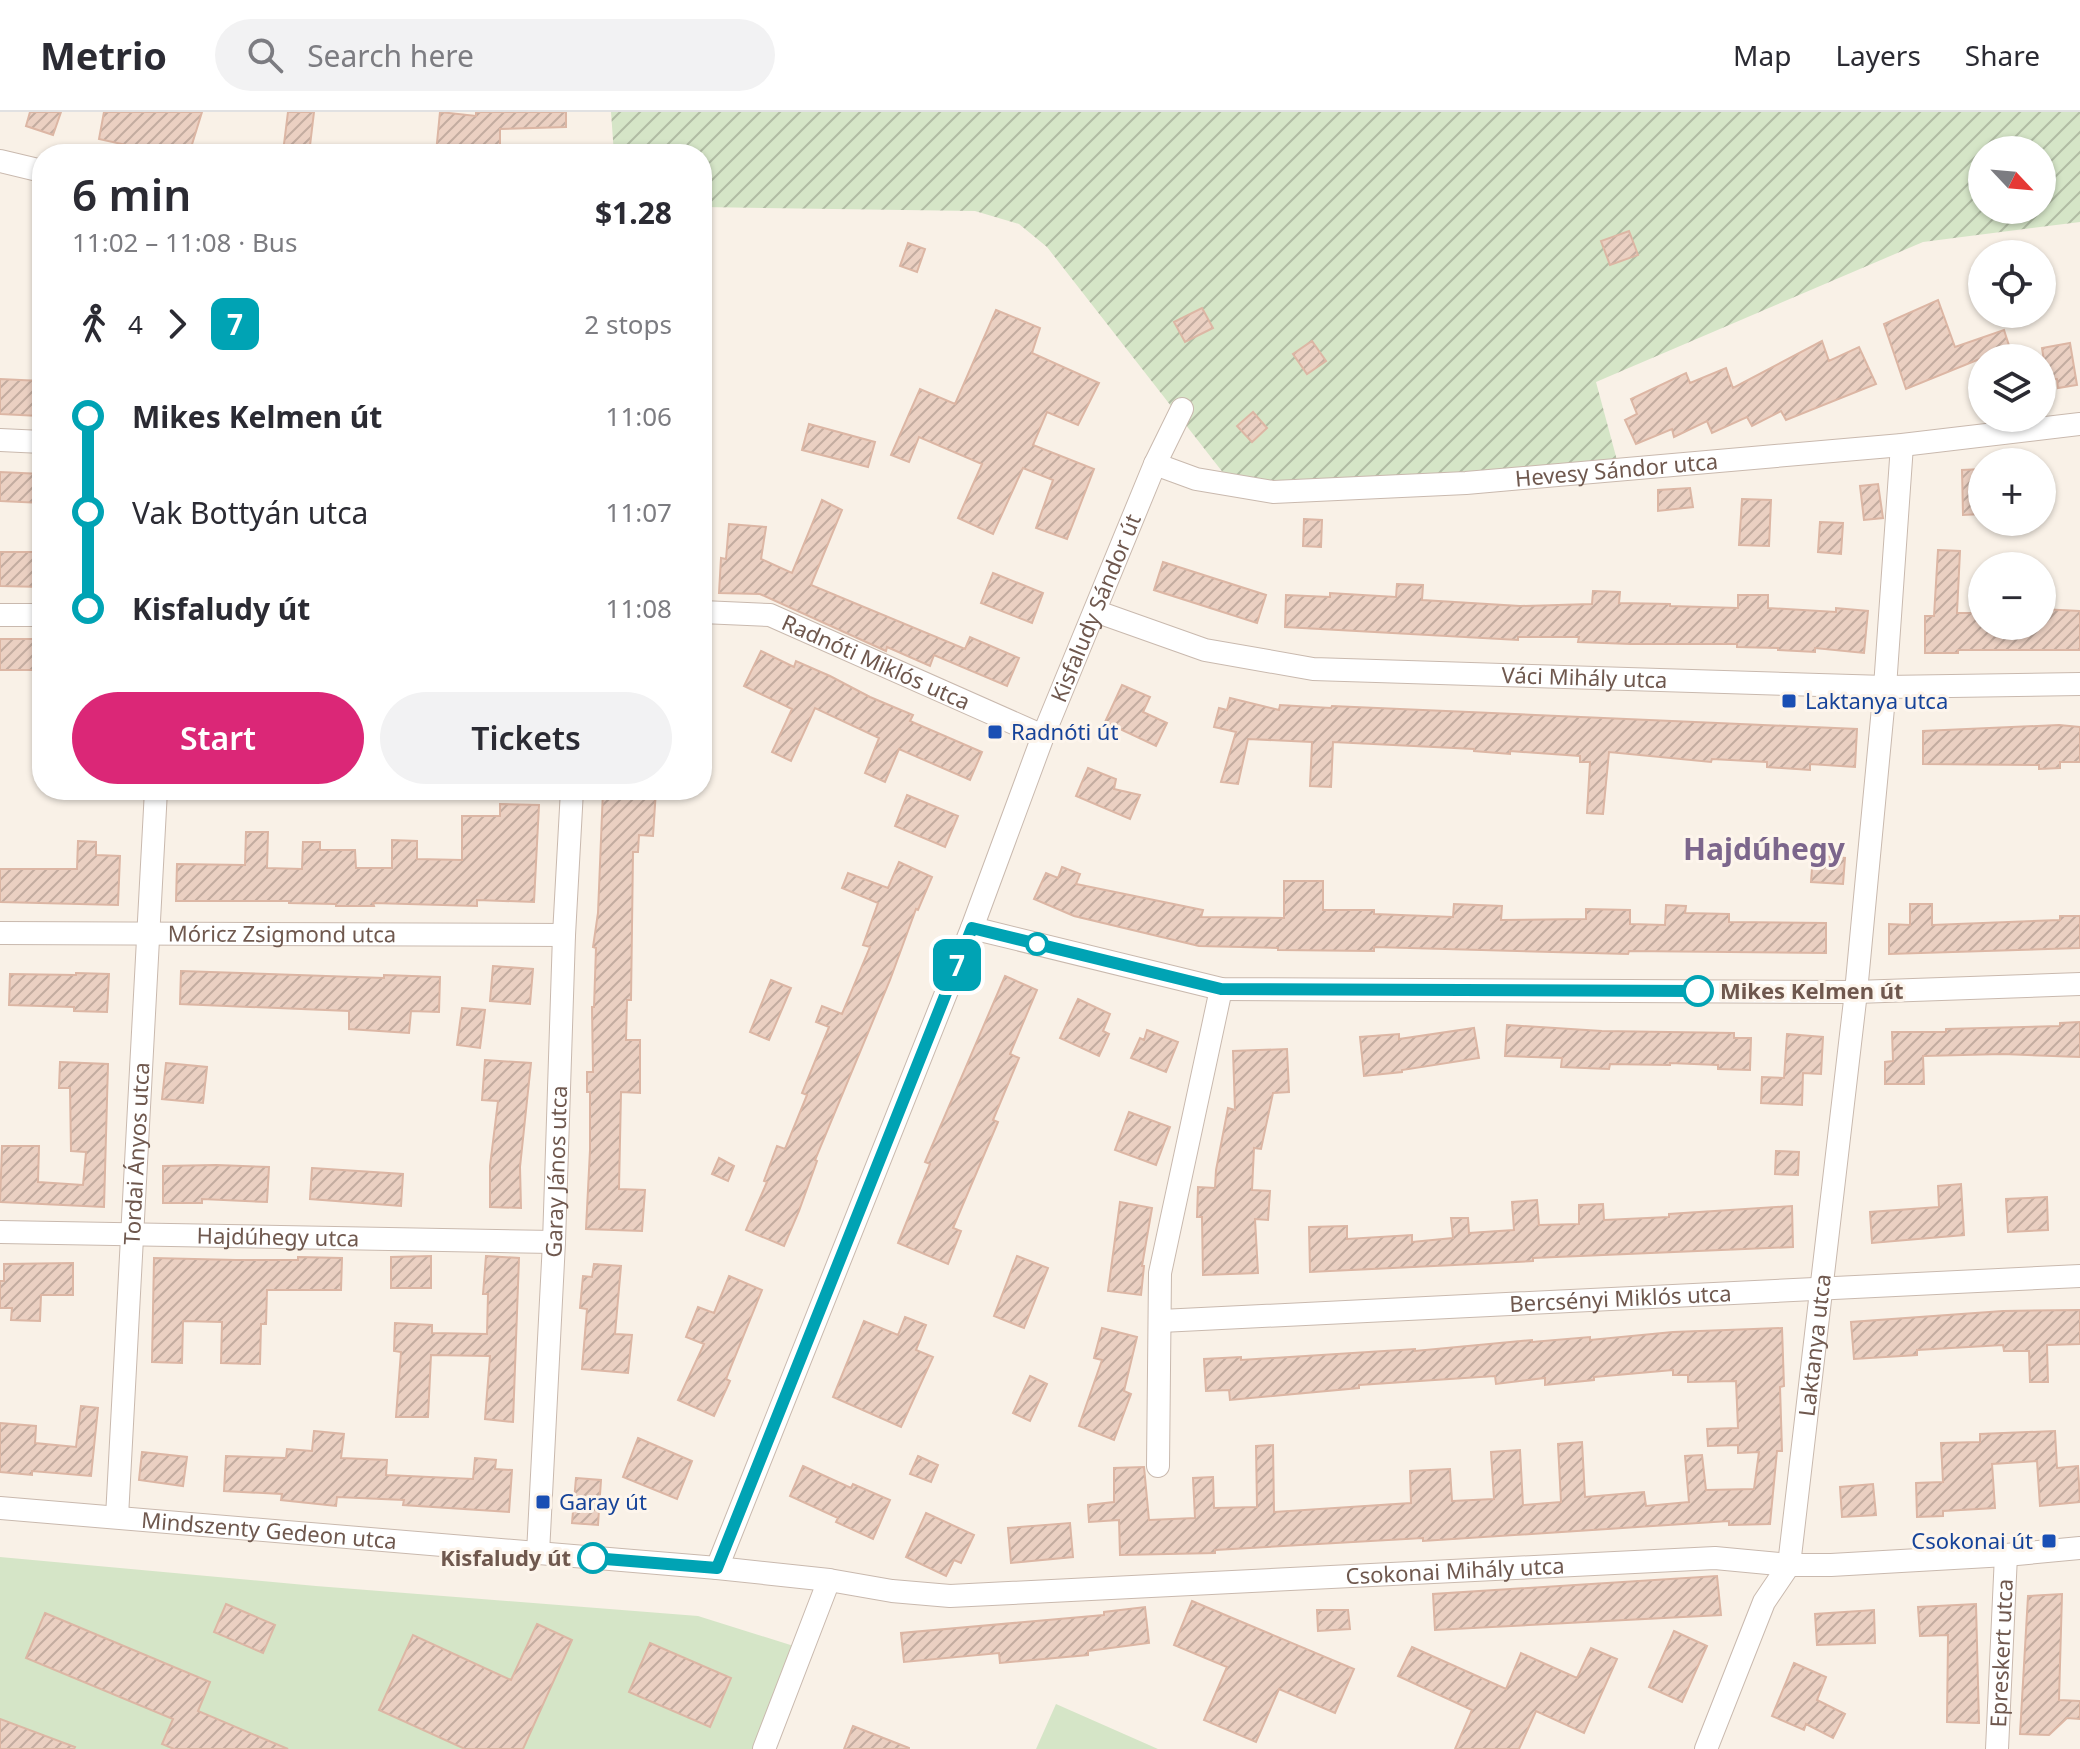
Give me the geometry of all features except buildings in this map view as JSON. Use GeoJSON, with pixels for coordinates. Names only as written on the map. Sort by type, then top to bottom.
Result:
{"type":"FeatureCollection","features":[{"type":"Feature","properties":{"kind":"street"},"geometry":{"type":"LineString","coordinates":[[0,161],[32,169]]}},
{"type":"Feature","properties":{"kind":"street","name":"Kisfaludy Sándor út"},"geometry":{"type":"LineString","coordinates":[[717,1568],[972,928],[1043,736],[1155,464],[1182,409]]}},
{"type":"Feature","properties":{"kind":"street","name":"Hevesy Sándor utca"},"geometry":{"type":"LineString","coordinates":[[1155,464],[1196,479],[1273,492],[1466,483],[1902,445],[2080,424]]}},
{"type":"Feature","properties":{"kind":"street"},"geometry":{"type":"LineString","coordinates":[[0,440],[32,442]]}},
{"type":"Feature","properties":{"kind":"street","name":"Laktanya utca"},"geometry":{"type":"LineString","coordinates":[[1706,1749],[1764,1602],[1789,1565],[1856,992],[1885,687],[1902,445]]}},
{"type":"Feature","properties":{"kind":"street","name":"Váci Mihály utca"},"geometry":{"type":"LineString","coordinates":[[1095,611],[1205,650],[1313,669],[1885,687],[2080,684]]}},
{"type":"Feature","properties":{"kind":"street","name":"Radnóti Miklós utca"},"geometry":{"type":"LineString","coordinates":[[712,612],[770,615],[1043,736]]}},
{"type":"Feature","properties":{"kind":"street"},"geometry":{"type":"LineString","coordinates":[[0,615],[32,615]]}},
{"type":"Feature","properties":{"kind":"street","name":"Tordai Ányos utca"},"geometry":{"type":"LineString","coordinates":[[117,1517],[155,800]]}},
{"type":"Feature","properties":{"kind":"street","name":"Garay János utca"},"geometry":{"type":"LineString","coordinates":[[538,1553],[571,800]]}},
{"type":"Feature","properties":{"kind":"street"},"geometry":{"type":"LineString","coordinates":[[972,928],[1221,989],[1856,992],[2080,984]]}},
{"type":"Feature","properties":{"kind":"street","name":"Móricz Zsigmond utca"},"geometry":{"type":"LineString","coordinates":[[0,933],[564,935]]}},
{"type":"Feature","properties":{"kind":"street"},"geometry":{"type":"LineString","coordinates":[[1158,1466],[1160,1273],[1221,989]]}},
{"type":"Feature","properties":{"kind":"street","name":"Hajdúhegy utca"},"geometry":{"type":"LineString","coordinates":[[0,1232],[554,1242]]}},
{"type":"Feature","properties":{"kind":"street","name":"Bercsényi Miklós utca"},"geometry":{"type":"LineString","coordinates":[[1161,1321],[2080,1276]]}},
{"type":"Feature","properties":{"kind":"street","name":"Mindszenty Gedeon utca"},"geometry":{"type":"LineString","coordinates":[[0,1508],[538,1553]]}},
{"type":"Feature","properties":{"kind":"street","name":"Csokonai Mihály utca"},"geometry":{"type":"LineString","coordinates":[[717,1568],[950,1596],[1715,1558],[1789,1565],[2006,1555],[2080,1548]]}},
{"type":"Feature","properties":{"kind":"street"},"geometry":{"type":"LineString","coordinates":[[538,1553],[717,1568]]}},
{"type":"Feature","properties":{"kind":"street","name":"Epreskert utca"},"geometry":{"type":"LineString","coordinates":[[1997,1749],[2006,1555]]}},
{"type":"Feature","properties":{"kind":"street"},"geometry":{"type":"LineString","coordinates":[[764,1749],[829,1580]]}},
{"type":"Feature","properties":{"kind":"green space"},"geometry":{"type":"Polygon","coordinates":[[[611,112],[2080,112],[2080,222],[1923,242],[1596,382],[1618,464],[1235,488],[1047,247],[1019,224],[975,211],[712,207],[712,144],[613,144],[611,112]]]}},
{"type":"Feature","properties":{"kind":"green space"},"geometry":{"type":"Polygon","coordinates":[[[0,1557],[698,1616],[800,1648],[753,1749],[0,1749],[0,1557]]]}},
{"type":"Feature","properties":{"kind":"green space"},"geometry":{"type":"Polygon","coordinates":[[[1056,1704],[1158,1749],[1036,1749],[1056,1704]]]}},
{"type":"Feature","properties":{"kind":"bus line","name":"7"},"geometry":{"type":"LineString","coordinates":[[593,1558],[717,1568],[972,928],[1221,989],[1698,991]]}},
{"type":"Feature","properties":{"kind":"place","name":"Laktanya utca"},"geometry":{"type":"Point","coordinates":[1789,701]}},
{"type":"Feature","properties":{"kind":"place","name":"Radnóti út"},"geometry":{"type":"Point","coordinates":[995,732]}},
{"type":"Feature","properties":{"kind":"place","name":"Mikes Kelmen út"},"geometry":{"type":"Point","coordinates":[1698,991]}},
{"type":"Feature","properties":{"kind":"place","name":"Garay út"},"geometry":{"type":"Point","coordinates":[543,1502]}},
{"type":"Feature","properties":{"kind":"place","name":"Csokonai út"},"geometry":{"type":"Point","coordinates":[2049,1541]}},
{"type":"Feature","properties":{"kind":"place","name":"Kisfaludy út"},"geometry":{"type":"Point","coordinates":[593,1558]}},
{"type":"Feature","properties":{"kind":"district","name":"Hajdúhegy"},"geometry":{"type":"Point","coordinates":[1764,850]}}]}
